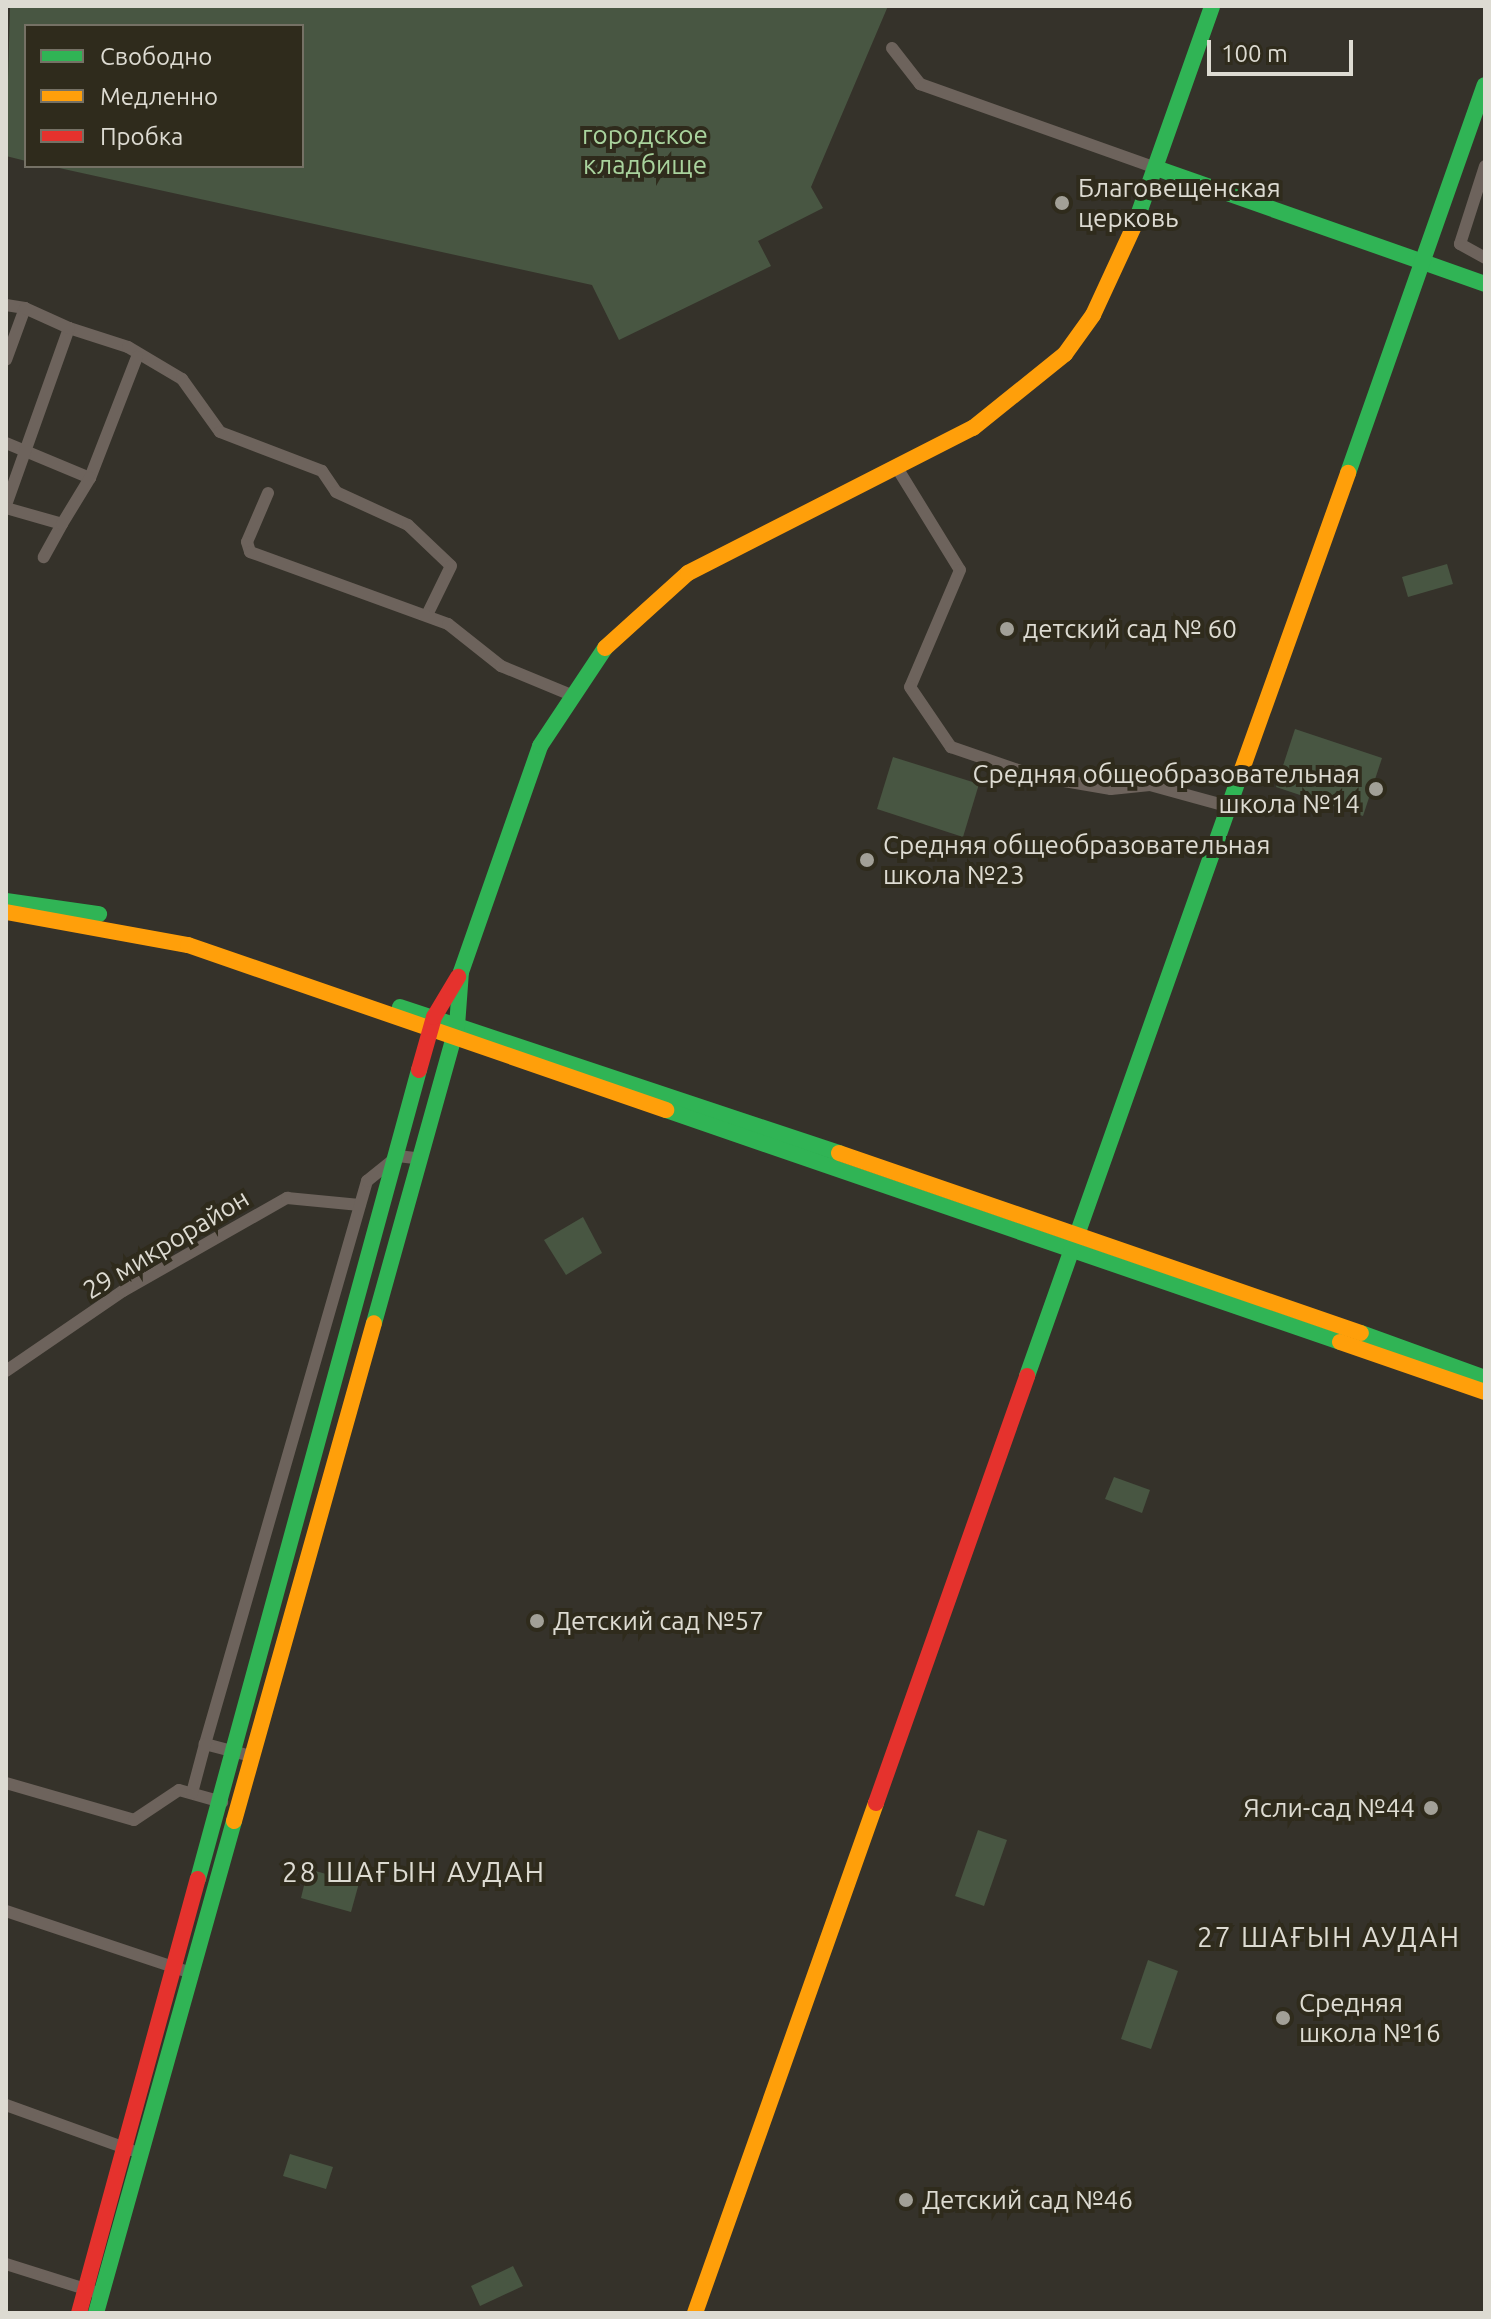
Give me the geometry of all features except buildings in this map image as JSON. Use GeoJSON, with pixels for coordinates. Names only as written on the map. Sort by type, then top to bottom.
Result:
{"type":"FeatureCollection","features":[{"type":"Feature","properties":{"kind":"main road"},"geometry":{"type":"LineString","coordinates":[[96,2313],[93,2292],[125,2148],[183,1970],[243,1754],[432,1023],[461,972],[519,791],[569,694],[620,630],[709,558],[899,471],[973,428],[1065,354],[1093,315],[1156,168],[1212,6]]}},
{"type":"Feature","properties":{"kind":"main road"},"geometry":{"type":"LineString","coordinates":[[695,2313],[1419,261],[1483,96]]}},
{"type":"Feature","properties":{"kind":"main road"},"geometry":{"type":"LineString","coordinates":[[1156,168],[1485,284]]}},
{"type":"Feature","properties":{"kind":"main road"},"geometry":{"type":"LineString","coordinates":[[6,901],[59,904],[227,953],[1485,1392]]}},
{"type":"Feature","properties":{"kind":"main road"},"geometry":{"type":"LineString","coordinates":[[6,912],[53,915],[227,953]]}},
{"type":"Feature","properties":{"kind":"main road"},"geometry":{"type":"LineString","coordinates":[[79,2313],[93,2292],[141,2153],[222,1802],[243,1754],[421,1159],[455,1032],[461,972]]}},
{"type":"Feature","properties":{"kind":"main road"},"geometry":{"type":"LineString","coordinates":[[455,1032],[1078,1232],[1485,1378]]}},
{"type":"Feature","properties":{"kind":"street"},"geometry":{"type":"LineString","coordinates":[[892,48],[920,84],[1156,168]]}},
{"type":"Feature","properties":{"kind":"street"},"geometry":{"type":"LineString","coordinates":[[1485,166],[1460,244],[1485,258]]}},
{"type":"Feature","properties":{"kind":"street"},"geometry":{"type":"LineString","coordinates":[[6,305],[25,308],[137,357],[186,383],[220,432],[322,471],[336,492],[408,525],[451,566],[427,615]]}},
{"type":"Feature","properties":{"kind":"street"},"geometry":{"type":"LineString","coordinates":[[6,360],[25,308]]}},
{"type":"Feature","properties":{"kind":"street"},"geometry":{"type":"LineString","coordinates":[[62,524],[6,506],[23,449],[69,328]]}},
{"type":"Feature","properties":{"kind":"street"},"geometry":{"type":"LineString","coordinates":[[44,557],[90,478],[137,357]]}},
{"type":"Feature","properties":{"kind":"street"},"geometry":{"type":"LineString","coordinates":[[6,443],[90,478]]}},
{"type":"Feature","properties":{"kind":"street"},"geometry":{"type":"LineString","coordinates":[[899,471],[960,570],[910,687],[959,754],[1035,776],[1111,789],[1150,785],[1227,806]]}},
{"type":"Feature","properties":{"kind":"street"},"geometry":{"type":"LineString","coordinates":[[268,493],[247,542],[250,552],[427,615],[501,666],[569,694]]}},
{"type":"Feature","properties":{"kind":"street"},"geometry":{"type":"LineString","coordinates":[[192,1793],[367,1181],[398,1156],[421,1159]]}},
{"type":"Feature","properties":{"kind":"street","name":"29 микрорайон"},"geometry":{"type":"LineString","coordinates":[[6,1371],[123,1291],[287,1198],[360,1205]]}},
{"type":"Feature","properties":{"kind":"street"},"geometry":{"type":"LineString","coordinates":[[205,1744],[243,1754]]}},
{"type":"Feature","properties":{"kind":"street"},"geometry":{"type":"LineString","coordinates":[[6,1783],[134,1820],[179,1790],[222,1802]]}},
{"type":"Feature","properties":{"kind":"street"},"geometry":{"type":"LineString","coordinates":[[6,1911],[183,1970]]}},
{"type":"Feature","properties":{"kind":"street"},"geometry":{"type":"LineString","coordinates":[[6,2105],[141,2153]]}},
{"type":"Feature","properties":{"kind":"street"},"geometry":{"type":"LineString","coordinates":[[6,2264],[93,2292]]}},
{"type":"Feature","properties":{"kind":"green space","name":"городское кладбище"},"geometry":{"type":"Polygon","coordinates":[[[10,6],[888,6],[811,187],[823,208],[758,241],[771,266],[619,340],[592,285],[59,168],[304,168],[304,24],[24,24],[24,160],[6,156],[10,6]]]}},
{"type":"Feature","properties":{"kind":"green space"},"geometry":{"type":"Polygon","coordinates":[[[1447,564],[1453,584],[1408,597],[1402,577],[1447,564]]]}},
{"type":"Feature","properties":{"kind":"green space"},"geometry":{"type":"Polygon","coordinates":[[[1295,729],[1382,758],[1363,816],[1276,787],[1295,729]]]}},
{"type":"Feature","properties":{"kind":"green space"},"geometry":{"type":"Polygon","coordinates":[[[893,757],[979,784],[963,837],[877,809],[893,757]]]}},
{"type":"Feature","properties":{"kind":"green space"},"geometry":{"type":"Polygon","coordinates":[[[583,1217],[602,1253],[566,1275],[544,1240],[583,1217]]]}},
{"type":"Feature","properties":{"kind":"green space"},"geometry":{"type":"Polygon","coordinates":[[[1114,1477],[1150,1490],[1142,1513],[1105,1499],[1114,1477]]]}},
{"type":"Feature","properties":{"kind":"green space"},"geometry":{"type":"Polygon","coordinates":[[[978,1830],[1007,1840],[984,1906],[955,1896],[978,1830]]]}},
{"type":"Feature","properties":{"kind":"green space"},"geometry":{"type":"Polygon","coordinates":[[[308,1869],[359,1883],[351,1912],[301,1898],[308,1869]]]}},
{"type":"Feature","properties":{"kind":"green space"},"geometry":{"type":"Polygon","coordinates":[[[1148,1960],[1178,1971],[1151,2049],[1121,2039],[1148,1960]]]}},
{"type":"Feature","properties":{"kind":"green space"},"geometry":{"type":"Polygon","coordinates":[[[290,2154],[333,2167],[326,2189],[283,2176],[290,2154]]]}},
{"type":"Feature","properties":{"kind":"green space"},"geometry":{"type":"Polygon","coordinates":[[[513,2266],[523,2286],[480,2306],[471,2286],[513,2266]]]}},
{"type":"Feature","properties":{"kind":"traffic: fast"},"geometry":{"type":"LineString","coordinates":[[1135,224],[1212,6]]}},
{"type":"Feature","properties":{"kind":"traffic: fast"},"geometry":{"type":"LineString","coordinates":[[1348,473],[1485,85]]}},
{"type":"Feature","properties":{"kind":"traffic: fast"},"geometry":{"type":"LineString","coordinates":[[1156,168],[1485,284]]}},
{"type":"Feature","properties":{"kind":"traffic: fast"},"geometry":{"type":"LineString","coordinates":[[374,1323],[457,1026],[461,972],[540,746],[605,648]]}},
{"type":"Feature","properties":{"kind":"traffic: fast"},"geometry":{"type":"LineString","coordinates":[[1027,1376],[1240,775]]}},
{"type":"Feature","properties":{"kind":"traffic: fast"},"geometry":{"type":"LineString","coordinates":[[6,901],[99,914]]}},
{"type":"Feature","properties":{"kind":"traffic: fast"},"geometry":{"type":"LineString","coordinates":[[400,1007],[839,1153]]}},
{"type":"Feature","properties":{"kind":"traffic: fast"},"geometry":{"type":"LineString","coordinates":[[198,1879],[419,1070]]}},
{"type":"Feature","properties":{"kind":"traffic: fast"},"geometry":{"type":"LineString","coordinates":[[666,1110],[1340,1342]]}},
{"type":"Feature","properties":{"kind":"traffic: fast"},"geometry":{"type":"LineString","coordinates":[[1361,1333],[1485,1378]]}},
{"type":"Feature","properties":{"kind":"traffic: fast"},"geometry":{"type":"LineString","coordinates":[[96,2313],[234,1821]]}},
{"type":"Feature","properties":{"kind":"traffic: slow"},"geometry":{"type":"LineString","coordinates":[[605,648],[688,573],[973,428],[1065,354],[1093,315],[1135,224]]}},
{"type":"Feature","properties":{"kind":"traffic: slow"},"geometry":{"type":"LineString","coordinates":[[1240,775],[1348,473]]}},
{"type":"Feature","properties":{"kind":"traffic: slow"},"geometry":{"type":"LineString","coordinates":[[6,912],[188,945],[666,1110]]}},
{"type":"Feature","properties":{"kind":"traffic: slow"},"geometry":{"type":"LineString","coordinates":[[839,1153],[1361,1333]]}},
{"type":"Feature","properties":{"kind":"traffic: slow"},"geometry":{"type":"LineString","coordinates":[[234,1821],[374,1323]]}},
{"type":"Feature","properties":{"kind":"traffic: slow"},"geometry":{"type":"LineString","coordinates":[[1340,1342],[1485,1392]]}},
{"type":"Feature","properties":{"kind":"traffic: slow"},"geometry":{"type":"LineString","coordinates":[[695,2313],[876,1803]]}},
{"type":"Feature","properties":{"kind":"traffic: jam"},"geometry":{"type":"LineString","coordinates":[[419,1070],[434,1017],[458,977]]}},
{"type":"Feature","properties":{"kind":"traffic: jam"},"geometry":{"type":"LineString","coordinates":[[876,1803],[1027,1376]]}},
{"type":"Feature","properties":{"kind":"traffic: jam"},"geometry":{"type":"LineString","coordinates":[[79,2313],[198,1879]]}},
{"type":"Feature","properties":{"kind":"place","name":"Благовещенская церковь"},"geometry":{"type":"Point","coordinates":[1062,203]}},
{"type":"Feature","properties":{"kind":"place","name":"детский сад № 60"},"geometry":{"type":"Point","coordinates":[1007,629]}},
{"type":"Feature","properties":{"kind":"place","name":"Cредняя общеобразовательная школа №14"},"geometry":{"type":"Point","coordinates":[1376,789]}},
{"type":"Feature","properties":{"kind":"place","name":"Средняя общеобразовательная школа №23"},"geometry":{"type":"Point","coordinates":[867,860]}},
{"type":"Feature","properties":{"kind":"place","name":"Детский сад №57"},"geometry":{"type":"Point","coordinates":[537,1621]}},
{"type":"Feature","properties":{"kind":"place","name":"Ясли-сад №44"},"geometry":{"type":"Point","coordinates":[1431,1808]}},
{"type":"Feature","properties":{"kind":"place","name":"Средняя школа №16"},"geometry":{"type":"Point","coordinates":[1283,2018]}},
{"type":"Feature","properties":{"kind":"place","name":"Детский сад №46"},"geometry":{"type":"Point","coordinates":[906,2200]}},
{"type":"Feature","properties":{"kind":"district","name":"28 ШАҒЫН АУДАН"},"geometry":{"type":"Point","coordinates":[414,1872]}},
{"type":"Feature","properties":{"kind":"district","name":"27 ШАҒЫН АУДАН"},"geometry":{"type":"Point","coordinates":[1329,1937]}}]}
